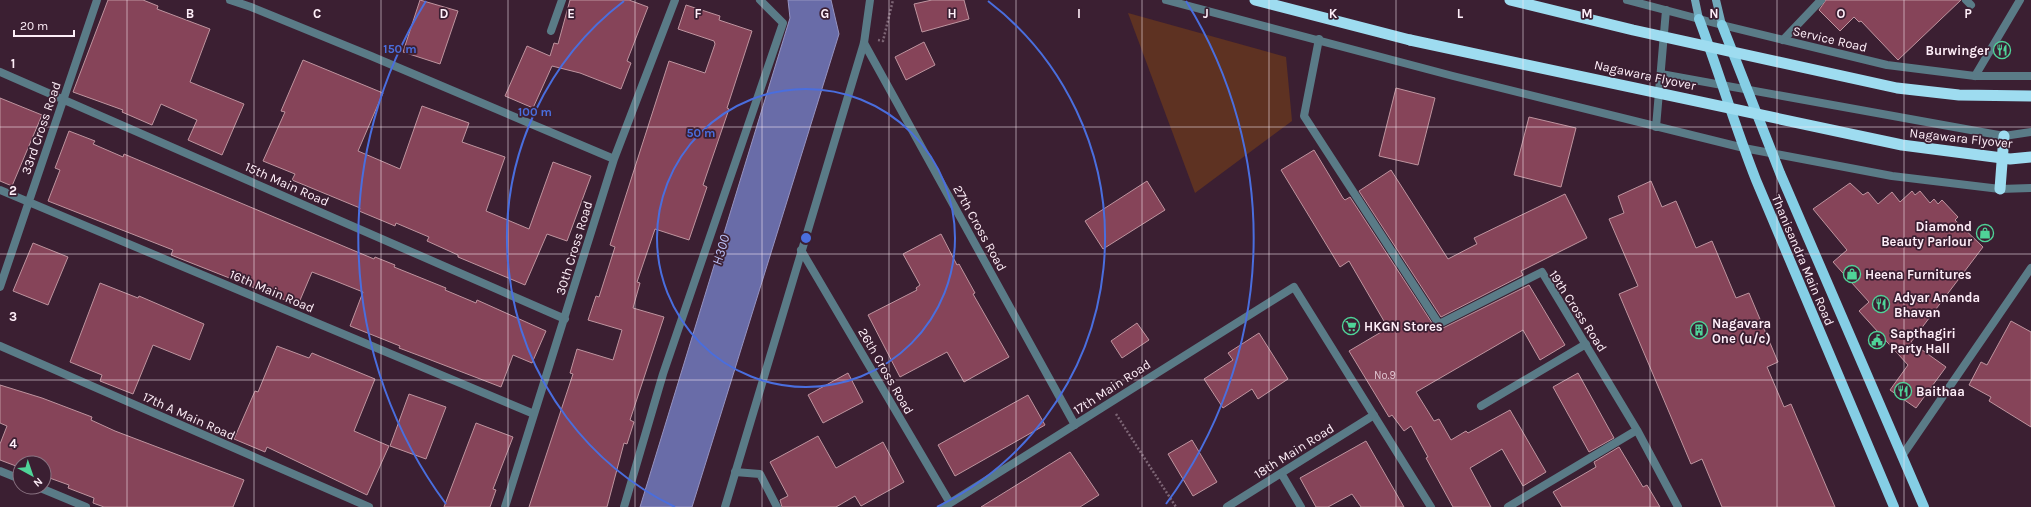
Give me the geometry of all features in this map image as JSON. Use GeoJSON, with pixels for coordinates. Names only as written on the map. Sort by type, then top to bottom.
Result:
{"type":"FeatureCollection","features":[{"type":"Feature","properties":{"kind":"highway","name":"Nagawara Flyover"},"geometry":{"type":"LineString","coordinates":[[1255,0],[1410,40],[1902,145],[2010,159],[2031,157]]}},
{"type":"Feature","properties":{"kind":"highway"},"geometry":{"type":"LineString","coordinates":[[1510,0],[1633,30],[1897,88],[1959,95],[2031,96]]}},
{"type":"Feature","properties":{"kind":"highway"},"geometry":{"type":"LineString","coordinates":[[2000,189],[2004,136]]}},
{"type":"Feature","properties":{"kind":"main road"},"geometry":{"type":"LineString","coordinates":[[1695,0],[1699,18]]}},
{"type":"Feature","properties":{"kind":"main road"},"geometry":{"type":"LineString","coordinates":[[1716,0],[1722,25]]}},
{"type":"Feature","properties":{"kind":"main road","name":"Thanisandra Main Road"},"geometry":{"type":"LineString","coordinates":[[1699,18],[1724,86],[1744,148],[1789,262],[1894,507]]}},
{"type":"Feature","properties":{"kind":"main road","name":"Thanisandra Main Road"},"geometry":{"type":"LineString","coordinates":[[1722,25],[1773,155],[1924,507]]}},
{"type":"Feature","properties":{"kind":"street","name":"33rd Cross Road"},"geometry":{"type":"LineString","coordinates":[[0,287],[97,0]]}},
{"type":"Feature","properties":{"kind":"street"},"geometry":{"type":"LineString","coordinates":[[230,0],[250,3],[614,159]]}},
{"type":"Feature","properties":{"kind":"street"},"geometry":{"type":"LineString","coordinates":[[551,31],[562,0]]}},
{"type":"Feature","properties":{"kind":"street","name":"30th Cross Road"},"geometry":{"type":"LineString","coordinates":[[505,507],[614,159],[675,0]]}},
{"type":"Feature","properties":{"kind":"street"},"geometry":{"type":"LineString","coordinates":[[624,507],[663,374],[783,23],[760,0]]}},
{"type":"Feature","properties":{"kind":"street"},"geometry":{"type":"LineString","coordinates":[[725,507],[864,43],[870,0]]}},
{"type":"Feature","properties":{"kind":"street"},"geometry":{"type":"LineString","coordinates":[[1166,0],[1319,39],[1453,76],[1773,155],[1892,176],[2000,189],[2031,188]]}},
{"type":"Feature","properties":{"kind":"street","name":"Service Road"},"geometry":{"type":"LineString","coordinates":[[1627,0],[1722,25],[1887,65],[1975,76],[2031,76]]}},
{"type":"Feature","properties":{"kind":"street"},"geometry":{"type":"LineString","coordinates":[[1783,40],[1820,0]]}},
{"type":"Feature","properties":{"kind":"street"},"geometry":{"type":"LineString","coordinates":[[1975,76],[2020,0]]}},
{"type":"Feature","properties":{"kind":"street"},"geometry":{"type":"LineString","coordinates":[[1656,127],[1666,10]]}},
{"type":"Feature","properties":{"kind":"street","name":"19th Cross Road"},"geometry":{"type":"LineString","coordinates":[[1319,39],[1304,116],[1439,324],[1542,272],[1637,430],[1678,507]]}},
{"type":"Feature","properties":{"kind":"street","name":"27th Cross Road"},"geometry":{"type":"LineString","coordinates":[[864,43],[1075,425]]}},
{"type":"Feature","properties":{"kind":"street","name":"15th Main Road"},"geometry":{"type":"LineString","coordinates":[[0,72],[565,319]]}},
{"type":"Feature","properties":{"kind":"street"},"geometry":{"type":"LineString","coordinates":[[1661,74],[2004,136],[2031,132]]}},
{"type":"Feature","properties":{"kind":"street","name":"16th Main Road"},"geometry":{"type":"LineString","coordinates":[[0,190],[534,414]]}},
{"type":"Feature","properties":{"kind":"street","name":"26th Cross Road"},"geometry":{"type":"LineString","coordinates":[[801,250],[947,505]]}},
{"type":"Feature","properties":{"kind":"street"},"geometry":{"type":"LineString","coordinates":[[1902,456],[2031,268]]}},
{"type":"Feature","properties":{"kind":"street","name":"17th Main Road"},"geometry":{"type":"LineString","coordinates":[[947,505],[1294,287],[1374,415]]}},
{"type":"Feature","properties":{"kind":"street"},"geometry":{"type":"LineString","coordinates":[[1481,406],[1586,344]]}},
{"type":"Feature","properties":{"kind":"street","name":"17th A Main Road"},"geometry":{"type":"LineString","coordinates":[[0,346],[369,507]]}},
{"type":"Feature","properties":{"kind":"street"},"geometry":{"type":"LineString","coordinates":[[1374,415],[1431,507]]}},
{"type":"Feature","properties":{"kind":"street","name":"18th Main Road"},"geometry":{"type":"LineString","coordinates":[[1227,507],[1374,415]]}},
{"type":"Feature","properties":{"kind":"street"},"geometry":{"type":"LineString","coordinates":[[1508,507],[1637,430]]}},
{"type":"Feature","properties":{"kind":"street"},"geometry":{"type":"LineString","coordinates":[[0,471],[12,476]]}},
{"type":"Feature","properties":{"kind":"street"},"geometry":{"type":"LineString","coordinates":[[735,472],[760,474],[777,507]]}},
{"type":"Feature","properties":{"kind":"street"},"geometry":{"type":"LineString","coordinates":[[1281,473],[1301,507]]}},
{"type":"Feature","properties":{"kind":"street"},"geometry":{"type":"LineString","coordinates":[[52,493],[86,507]]}},
{"type":"Feature","properties":{"kind":"path"},"geometry":{"type":"LineString","coordinates":[[883,41],[894,0]]}},
{"type":"Feature","properties":{"kind":"path"},"geometry":{"type":"LineString","coordinates":[[1109,403],[1176,507]]}},
{"type":"Feature","properties":{"kind":"shaded area"},"geometry":{"type":"Polygon","coordinates":[[[1128,13],[1286,57],[1292,121],[1195,193],[1128,13]]]}},
{"type":"Feature","properties":{"kind":"water","name":"H300"},"geometry":{"type":"Polygon","coordinates":[[[788,0],[831,0],[839,34],[692,507],[640,507],[790,18],[788,0]]]}},
{"type":"Feature","properties":{"kind":"building"},"geometry":{"type":"Polygon","coordinates":[[[108,0],[143,0],[158,6],[157,9],[210,29],[190,82],[244,104],[222,155],[188,140],[197,120],[161,104],[152,125],[122,112],[123,110],[73,92],[108,0]]]}},
{"type":"Feature","properties":{"kind":"building"},"geometry":{"type":"Polygon","coordinates":[[[420,0],[458,11],[440,64],[403,52],[420,0]]]}},
{"type":"Feature","properties":{"kind":"building"},"geometry":{"type":"Polygon","coordinates":[[[570,0],[629,0],[648,7],[627,61],[631,63],[621,89],[580,73],[552,66],[533,108],[505,96],[527,46],[550,56],[554,43],[558,44],[570,0]]]}},
{"type":"Feature","properties":{"kind":"building"},"geometry":{"type":"Polygon","coordinates":[[[932,0],[964,0],[969,19],[922,32],[914,4],[932,0]]]}},
{"type":"Feature","properties":{"kind":"building"},"geometry":{"type":"Polygon","coordinates":[[[1826,0],[1961,0],[1898,60],[1861,21],[1859,22],[1854,17],[1840,31],[1819,10],[1826,0]]]}},
{"type":"Feature","properties":{"kind":"building"},"geometry":{"type":"Polygon","coordinates":[[[686,5],[720,16],[719,20],[752,31],[727,108],[729,109],[703,185],[707,187],[689,240],[655,229],[637,282],[640,283],[633,308],[664,317],[630,420],[634,422],[627,444],[624,443],[607,507],[529,507],[573,374],[570,373],[577,349],[613,360],[622,330],[588,320],[596,296],[599,297],[615,247],[610,245],[669,61],[705,73],[715,44],[714,41],[678,29],[686,5]]]}},
{"type":"Feature","properties":{"kind":"building"},"geometry":{"type":"Polygon","coordinates":[[[924,42],[935,65],[906,80],[895,57],[924,42]]]}},
{"type":"Feature","properties":{"kind":"building"},"geometry":{"type":"Polygon","coordinates":[[[303,60],[383,93],[358,151],[400,169],[422,106],[469,123],[462,142],[505,157],[486,211],[529,229],[553,162],[591,176],[567,241],[547,234],[525,285],[458,257],[458,255],[427,241],[429,237],[396,223],[395,226],[359,211],[360,208],[292,180],[295,174],[263,161],[285,112],[281,111],[303,60]]]}},
{"type":"Feature","properties":{"kind":"building"},"geometry":{"type":"Polygon","coordinates":[[[1396,88],[1435,98],[1418,165],[1379,156],[1396,88]]]}},
{"type":"Feature","properties":{"kind":"building"},"geometry":{"type":"Polygon","coordinates":[[[0,98],[42,115],[12,186],[0,181],[0,98]]]}},
{"type":"Feature","properties":{"kind":"building"},"geometry":{"type":"Polygon","coordinates":[[[1529,117],[1576,128],[1561,187],[1514,175],[1529,117]]]}},
{"type":"Feature","properties":{"kind":"building"},"geometry":{"type":"Polygon","coordinates":[[[69,131],[95,141],[93,144],[123,157],[124,154],[374,259],[375,257],[395,265],[394,267],[446,288],[445,290],[476,303],[477,300],[546,331],[532,363],[513,355],[501,387],[399,348],[400,346],[350,326],[363,292],[312,272],[298,305],[171,255],[173,250],[48,201],[60,170],[55,168],[69,131]]]}},
{"type":"Feature","properties":{"kind":"building"},"geometry":{"type":"Polygon","coordinates":[[[1314,150],[1343,198],[1345,200],[1350,197],[1436,329],[1441,329],[1529,285],[1565,345],[1540,360],[1523,330],[1416,392],[1434,421],[1439,419],[1451,440],[1466,431],[1468,433],[1510,410],[1546,472],[1523,486],[1502,449],[1470,468],[1491,507],[1453,507],[1426,458],[1428,457],[1411,426],[1404,431],[1392,415],[1389,417],[1349,351],[1388,328],[1349,261],[1340,267],[1281,170],[1314,150]]]}},
{"type":"Feature","properties":{"kind":"building"},"geometry":{"type":"Polygon","coordinates":[[[1391,170],[1448,259],[1477,244],[1474,238],[1565,194],[1587,238],[1521,271],[1523,275],[1441,317],[1359,191],[1391,170]]]}},
{"type":"Feature","properties":{"kind":"building"},"geometry":{"type":"Polygon","coordinates":[[[1147,181],[1165,210],[1103,249],[1085,221],[1147,181]]]}},
{"type":"Feature","properties":{"kind":"building","name":"Nagavara One (u/c)"},"geometry":{"type":"Polygon","coordinates":[[[1651,181],[1662,207],[1676,201],[1696,248],[1712,241],[1736,298],[1749,293],[1778,362],[1767,367],[1784,407],[1791,404],[1835,507],[1722,507],[1702,459],[1691,464],[1619,294],[1638,286],[1609,219],[1624,213],[1618,196],[1651,181]]]}},
{"type":"Feature","properties":{"kind":"building"},"geometry":{"type":"Polygon","coordinates":[[[1850,183],[1863,195],[1868,192],[1878,204],[1892,192],[1900,202],[1912,191],[1915,195],[1920,191],[1930,203],[1934,199],[1938,204],[1942,200],[1958,217],[1955,220],[1983,247],[1911,342],[1946,367],[1916,408],[1890,390],[1908,365],[1859,311],[1869,302],[1833,262],[1847,250],[1813,209],[1850,183]]]}},
{"type":"Feature","properties":{"kind":"building"},"geometry":{"type":"Polygon","coordinates":[[[941,234],[957,265],[959,264],[975,293],[973,294],[1009,357],[964,382],[947,352],[900,377],[868,315],[917,290],[916,288],[920,285],[903,254],[941,234]]]}},
{"type":"Feature","properties":{"kind":"building"},"geometry":{"type":"Polygon","coordinates":[[[33,243],[68,257],[48,305],[13,291],[33,243]]]}},
{"type":"Feature","properties":{"kind":"building"},"geometry":{"type":"Polygon","coordinates":[[[100,283],[138,298],[139,296],[204,324],[190,360],[153,345],[133,394],[100,381],[102,375],[70,362],[100,283]]]}},
{"type":"Feature","properties":{"kind":"building"},"geometry":{"type":"Polygon","coordinates":[[[2011,321],[2031,332],[2031,427],[1989,401],[1991,397],[1969,385],[1981,362],[1987,365],[2011,321]]]}},
{"type":"Feature","properties":{"kind":"building"},"geometry":{"type":"Polygon","coordinates":[[[1137,323],[1149,340],[1122,358],[1111,341],[1137,323]]]}},
{"type":"Feature","properties":{"kind":"building"},"geometry":{"type":"Polygon","coordinates":[[[1259,333],[1288,379],[1258,399],[1252,389],[1223,408],[1204,379],[1233,360],[1228,353],[1259,333]]]}},
{"type":"Feature","properties":{"kind":"building"},"geometry":{"type":"Polygon","coordinates":[[[277,346],[309,358],[312,353],[375,379],[354,431],[389,446],[367,495],[267,447],[265,452],[234,439],[255,391],[258,392],[277,346]]]}},
{"type":"Feature","properties":{"kind":"building"},"geometry":{"type":"Polygon","coordinates":[[[848,373],[863,402],[823,423],[808,395],[848,373]]]}},
{"type":"Feature","properties":{"kind":"building"},"geometry":{"type":"Polygon","coordinates":[[[1578,373],[1614,438],[1589,452],[1553,387],[1578,373]]]}},
{"type":"Feature","properties":{"kind":"building"},"geometry":{"type":"Polygon","coordinates":[[[0,385],[42,398],[92,417],[91,420],[115,431],[244,480],[233,507],[104,507],[93,503],[94,498],[68,488],[69,485],[52,479],[52,455],[12,455],[12,464],[0,460],[0,444],[7,426],[0,423],[0,385]]]}},
{"type":"Feature","properties":{"kind":"building"},"geometry":{"type":"Polygon","coordinates":[[[409,394],[446,407],[426,459],[390,446],[409,394]]]}},
{"type":"Feature","properties":{"kind":"building"},"geometry":{"type":"Polygon","coordinates":[[[1028,395],[1045,425],[955,476],[938,445],[1028,395]]]}},
{"type":"Feature","properties":{"kind":"building"},"geometry":{"type":"Polygon","coordinates":[[[476,423],[513,437],[493,489],[496,490],[490,507],[444,507],[476,423]]]}},
{"type":"Feature","properties":{"kind":"building"},"geometry":{"type":"Polygon","coordinates":[[[818,436],[836,468],[883,442],[904,482],[861,506],[855,496],[836,507],[782,507],[780,500],[788,496],[770,462],[818,436]]]}},
{"type":"Feature","properties":{"kind":"building"},"geometry":{"type":"Polygon","coordinates":[[[1192,440],[1217,482],[1193,496],[1168,454],[1192,440]]]}},
{"type":"Feature","properties":{"kind":"building"},"geometry":{"type":"Polygon","coordinates":[[[1366,441],[1404,507],[1361,507],[1352,494],[1328,507],[1316,507],[1300,478],[1366,441]]]}},
{"type":"Feature","properties":{"kind":"building"},"geometry":{"type":"Polygon","coordinates":[[[1619,447],[1643,487],[1647,485],[1660,507],[1562,507],[1553,492],[1596,467],[1594,462],[1619,447]]]}},
{"type":"Feature","properties":{"kind":"building"},"geometry":{"type":"Polygon","coordinates":[[[1070,452],[1099,495],[1080,507],[981,507],[1070,452]]]}},
{"type":"Feature","properties":{"kind":"place","name":"Burwinger"},"geometry":{"type":"Point","coordinates":[2002,50]}},
{"type":"Feature","properties":{"kind":"place","name":"Diamond Beauty Parlour"},"geometry":{"type":"Point","coordinates":[1985,233]}},
{"type":"Feature","properties":{"kind":"place","name":"Heena Furnitures"},"geometry":{"type":"Point","coordinates":[1852,274]}},
{"type":"Feature","properties":{"kind":"place","name":"Adyar Ananda Bhavan"},"geometry":{"type":"Point","coordinates":[1881,304]}},
{"type":"Feature","properties":{"kind":"place","name":"HKGN Stores"},"geometry":{"type":"Point","coordinates":[1351,326]}},
{"type":"Feature","properties":{"kind":"place","name":"Nagavara One (u/c)"},"geometry":{"type":"Point","coordinates":[1699,330]}},
{"type":"Feature","properties":{"kind":"place","name":"Sapthagiri Party Hall"},"geometry":{"type":"Point","coordinates":[1877,340]}},
{"type":"Feature","properties":{"kind":"place","name":"Baithaa"},"geometry":{"type":"Point","coordinates":[1903,391]}}]}
